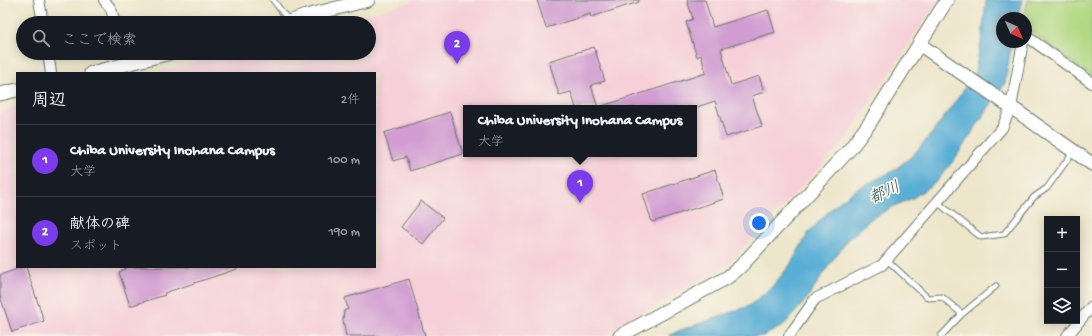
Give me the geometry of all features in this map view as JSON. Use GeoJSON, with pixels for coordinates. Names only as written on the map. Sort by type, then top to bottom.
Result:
{"type":"FeatureCollection","features":[{"type":"Feature","properties":{"kind":"street"},"geometry":{"type":"LineString","coordinates":[[39,0],[42,16]]}},
{"type":"Feature","properties":{"kind":"street"},"geometry":{"type":"LineString","coordinates":[[104,0],[111,9],[113,16]]}},
{"type":"Feature","properties":{"kind":"street"},"geometry":{"type":"LineString","coordinates":[[306,16],[368,0]]}},
{"type":"Feature","properties":{"kind":"street"},"geometry":{"type":"LineString","coordinates":[[620,336],[728,277],[740,267],[767,236],[850,149],[869,124],[947,0]]}},
{"type":"Feature","properties":{"kind":"street"},"geometry":{"type":"LineString","coordinates":[[1032,40],[1092,83]]}},
{"type":"Feature","properties":{"kind":"street"},"geometry":{"type":"LineString","coordinates":[[919,44],[1012,107],[1092,164]]}},
{"type":"Feature","properties":{"kind":"street"},"geometry":{"type":"LineString","coordinates":[[789,336],[816,299],[882,265],[1002,128],[1012,107],[1022,48]]}},
{"type":"Feature","properties":{"kind":"street"},"geometry":{"type":"LineString","coordinates":[[49,60],[52,72]]}},
{"type":"Feature","properties":{"kind":"street"},"geometry":{"type":"LineString","coordinates":[[92,72],[122,60]]}},
{"type":"Feature","properties":{"kind":"street"},"geometry":{"type":"LineString","coordinates":[[0,94],[16,90]]}},
{"type":"Feature","properties":{"kind":"street"},"geometry":{"type":"LineString","coordinates":[[1067,336],[1092,306]]}},
{"type":"Feature","properties":{"kind":"lane"},"geometry":{"type":"LineString","coordinates":[[274,0],[284,16]]}},
{"type":"Feature","properties":{"kind":"lane"},"geometry":{"type":"LineString","coordinates":[[937,202],[981,237],[1004,234],[1034,197],[1047,188],[1074,151]]}},
{"type":"Feature","properties":{"kind":"lane"},"geometry":{"type":"LineString","coordinates":[[887,260],[928,298],[942,297],[962,314]]}},
{"type":"Feature","properties":{"kind":"lane"},"geometry":{"type":"LineString","coordinates":[[941,336],[962,314],[996,286]]}},
{"type":"Feature","properties":{"kind":"shaded area"},"geometry":{"type":"Polygon","coordinates":[[[418,0],[938,0],[844,142],[728,264],[603,336],[0,336],[0,111],[16,107],[16,268],[376,268],[376,72],[156,72],[204,60],[376,60],[376,16],[362,16],[418,0]]]}},
{"type":"Feature","properties":{"kind":"green space"},"geometry":{"type":"Polygon","coordinates":[[[1028,0],[1092,0],[1092,77],[1032,32],[1032,12],[1025,12],[1028,0]]]}},
{"type":"Feature","properties":{"kind":"water","name":"都川"},"geometry":{"type":"Polygon","coordinates":[[[986,0],[1023,0],[1018,12],[996,12],[996,48],[1011,48],[1005,83],[954,160],[937,181],[913,198],[894,206],[871,219],[848,240],[806,300],[783,326],[763,336],[669,336],[678,331],[749,306],[771,288],[790,265],[809,232],[834,206],[857,189],[893,171],[912,156],[933,132],[962,91],[974,77],[982,37],[986,0]]]}},
{"type":"Feature","properties":{"kind":"building"},"geometry":{"type":"Polygon","coordinates":[[[537,0],[639,0],[639,2],[591,17],[590,14],[546,28],[537,0]]]}},
{"type":"Feature","properties":{"kind":"building"},"geometry":{"type":"Polygon","coordinates":[[[687,0],[705,0],[713,27],[768,10],[775,32],[721,49],[731,85],[759,76],[764,92],[752,96],[762,126],[726,137],[715,101],[697,107],[697,105],[605,105],[706,73],[701,55],[697,57],[686,22],[693,19],[687,0]]]}},
{"type":"Feature","properties":{"kind":"building"},"geometry":{"type":"Polygon","coordinates":[[[594,47],[605,81],[591,85],[597,105],[575,105],[571,92],[559,95],[549,61],[594,47]]]}},
{"type":"Feature","properties":{"kind":"building"},"geometry":{"type":"Polygon","coordinates":[[[450,112],[463,154],[410,171],[406,157],[393,161],[384,133],[450,112]]]}},
{"type":"Feature","properties":{"kind":"building"},"geometry":{"type":"Polygon","coordinates":[[[715,170],[724,199],[652,222],[643,194],[715,170]]]}},
{"type":"Feature","properties":{"kind":"building"},"geometry":{"type":"Polygon","coordinates":[[[421,201],[443,218],[423,244],[401,227],[421,201]]]}},
{"type":"Feature","properties":{"kind":"building"},"geometry":{"type":"Polygon","coordinates":[[[20,268],[26,268],[44,321],[12,332],[0,296],[0,275],[20,268]]]}},
{"type":"Feature","properties":{"kind":"building"},"geometry":{"type":"Polygon","coordinates":[[[237,268],[164,293],[165,295],[130,306],[119,272],[125,269],[237,268]]]}},
{"type":"Feature","properties":{"kind":"building"},"geometry":{"type":"Polygon","coordinates":[[[409,279],[425,336],[346,336],[343,320],[344,311],[348,309],[345,298],[409,279]]]}},
{"type":"Feature","properties":{"kind":"place","name":"献体の碑"},"geometry":{"type":"Point","coordinates":[457,64]}},
{"type":"Feature","properties":{"kind":"place","name":"Chiba University Inohana Campus"},"geometry":{"type":"Point","coordinates":[580,203]}}]}
